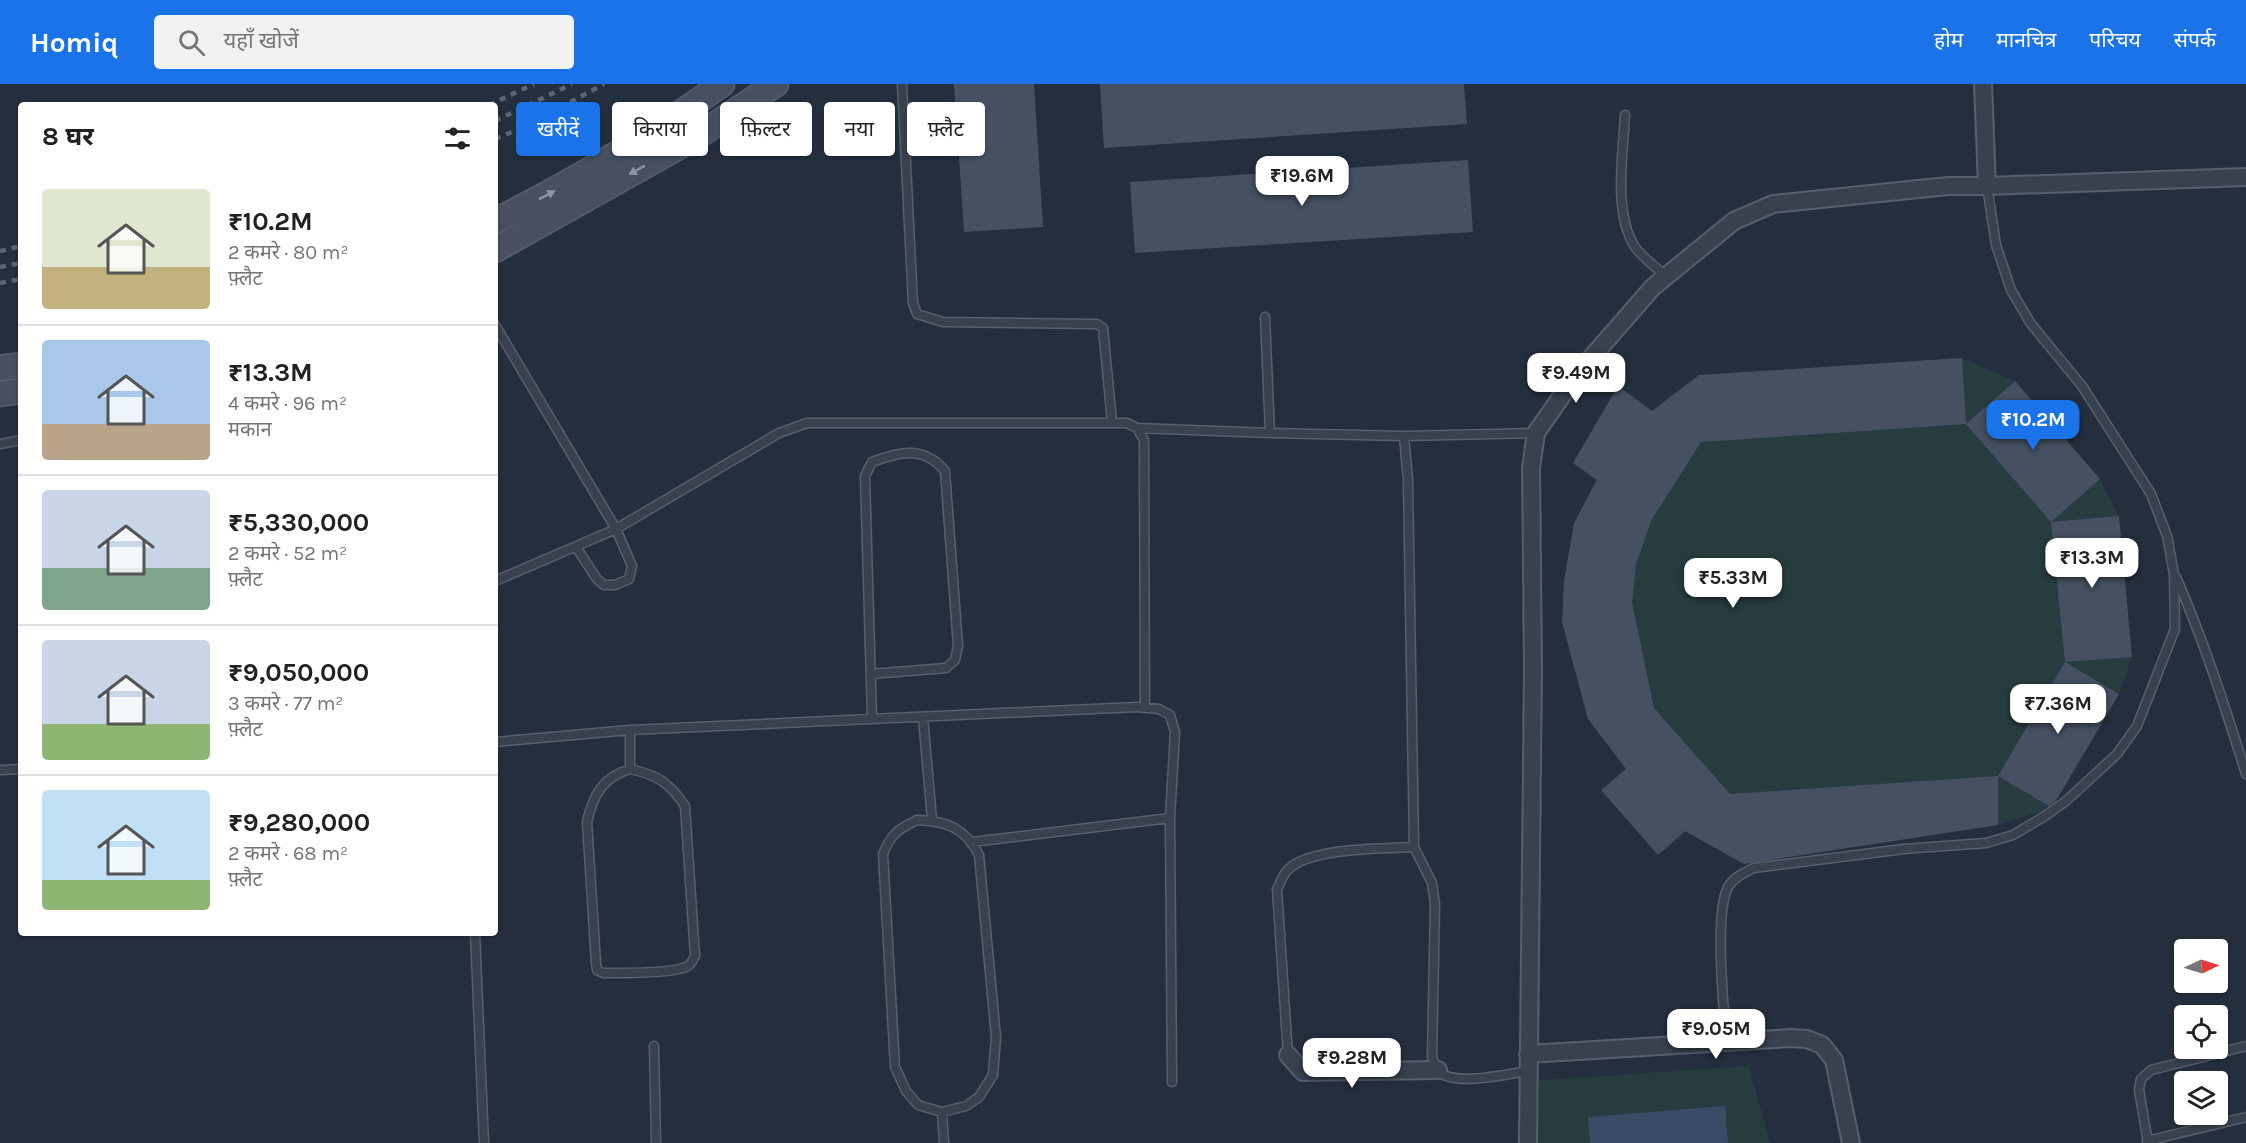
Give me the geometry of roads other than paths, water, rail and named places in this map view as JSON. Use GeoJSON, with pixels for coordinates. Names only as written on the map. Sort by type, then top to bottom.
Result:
{"type":"FeatureCollection","features":[{"type":"Feature","properties":{"kind":"street"},"geometry":{"type":"LineString","coordinates":[[498,220],[555,191],[614,157],[677,117],[722,84]]}},
{"type":"Feature","properties":{"kind":"street"},"geometry":{"type":"LineString","coordinates":[[498,248],[698,136],[776,84]]}},
{"type":"Feature","properties":{"kind":"street"},"geometry":{"type":"LineString","coordinates":[[1983,84],[1987,186]]}},
{"type":"Feature","properties":{"kind":"street"},"geometry":{"type":"LineString","coordinates":[[1528,1143],[1533,679],[1531,468],[1536,433],[1577,374],[1665,276],[1734,221],[1773,204],[1948,186],[2246,177]]}},
{"type":"Feature","properties":{"kind":"street"},"geometry":{"type":"LineString","coordinates":[[0,368],[18,365]]}},
{"type":"Feature","properties":{"kind":"street"},"geometry":{"type":"LineString","coordinates":[[0,394],[18,391]]}},
{"type":"Feature","properties":{"kind":"street"},"geometry":{"type":"LineString","coordinates":[[1528,1063],[1726,1042],[1808,1039],[1822,1045],[1834,1060],[1851,1143]]}},
{"type":"Feature","properties":{"kind":"street"},"geometry":{"type":"LineString","coordinates":[[1288,1055],[1303,1072],[1438,1071]]}},
{"type":"Feature","properties":{"kind":"lane"},"geometry":{"type":"LineString","coordinates":[[902,84],[913,303],[917,314],[944,322],[1097,324],[1103,328],[1112,422]]}},
{"type":"Feature","properties":{"kind":"lane"},"geometry":{"type":"LineString","coordinates":[[1625,115],[1620,195],[1625,221],[1635,247],[1665,276]]}},
{"type":"Feature","properties":{"kind":"lane"},"geometry":{"type":"LineString","coordinates":[[1726,1042],[1721,942],[1722,912],[1728,888],[1735,879],[1754,868],[1904,849],[1986,843],[2013,835],[2045,816],[2085,785],[2117,754],[2137,726],[2175,629],[2174,574],[2167,536],[2151,494],[2082,386],[2031,324],[2011,290],[1996,245],[1987,186]]}},
{"type":"Feature","properties":{"kind":"lane"},"geometry":{"type":"LineString","coordinates":[[1265,317],[1270,433]]}},
{"type":"Feature","properties":{"kind":"lane"},"geometry":{"type":"LineString","coordinates":[[498,330],[616,529],[632,566],[629,579],[615,585],[604,585],[597,579],[576,547]]}},
{"type":"Feature","properties":{"kind":"lane"},"geometry":{"type":"LineString","coordinates":[[498,580],[616,529],[778,433],[807,423],[1112,422],[1127,423],[1137,428],[1270,433],[1404,436],[1536,433]]}},
{"type":"Feature","properties":{"kind":"lane"},"geometry":{"type":"LineString","coordinates":[[1137,428],[1144,440],[1145,707]]}},
{"type":"Feature","properties":{"kind":"lane"},"geometry":{"type":"LineString","coordinates":[[1404,436],[1408,480],[1414,847],[1432,883],[1435,904],[1432,1057],[1438,1071],[1449,1077],[1464,1080],[1528,1063]]}},
{"type":"Feature","properties":{"kind":"lane"},"geometry":{"type":"LineString","coordinates":[[0,444],[18,441]]}},
{"type":"Feature","properties":{"kind":"lane"},"geometry":{"type":"LineString","coordinates":[[871,674],[946,668],[955,660],[958,646],[945,471],[935,459],[920,453],[887,456],[872,462],[865,476],[872,719]]}},
{"type":"Feature","properties":{"kind":"lane"},"geometry":{"type":"LineString","coordinates":[[2174,574],[2192,614],[2214,675],[2246,774]]}},
{"type":"Feature","properties":{"kind":"lane"},"geometry":{"type":"LineString","coordinates":[[498,742],[630,730],[1145,707],[1159,709],[1170,715],[1175,732],[1170,818],[1172,1082]]}},
{"type":"Feature","properties":{"kind":"lane"},"geometry":{"type":"LineString","coordinates":[[923,717],[932,820]]}},
{"type":"Feature","properties":{"kind":"lane"},"geometry":{"type":"LineString","coordinates":[[630,730],[630,769]]}},
{"type":"Feature","properties":{"kind":"lane"},"geometry":{"type":"LineString","coordinates":[[0,770],[18,769]]}},
{"type":"Feature","properties":{"kind":"lane"},"geometry":{"type":"LineString","coordinates":[[630,769],[650,774],[674,789],[685,806],[695,956],[685,967],[673,970],[603,973],[597,970],[596,963],[587,822],[596,792],[617,773],[630,769]]}},
{"type":"Feature","properties":{"kind":"lane"},"geometry":{"type":"LineString","coordinates":[[972,842],[1170,818]]}},
{"type":"Feature","properties":{"kind":"lane"},"geometry":{"type":"LineString","coordinates":[[917,820],[932,820],[959,829],[972,842],[980,855],[996,1036],[993,1075],[979,1096],[966,1106],[942,1112],[918,1105],[906,1091],[895,1067],[883,871],[883,854],[890,838],[901,828],[917,820]]}},
{"type":"Feature","properties":{"kind":"lane"},"geometry":{"type":"LineString","coordinates":[[1288,1055],[1277,889],[1286,871],[1301,861],[1324,853],[1414,847]]}},
{"type":"Feature","properties":{"kind":"lane"},"geometry":{"type":"LineString","coordinates":[[475,936],[484,1143]]}},
{"type":"Feature","properties":{"kind":"lane"},"geometry":{"type":"LineString","coordinates":[[654,1046],[656,1143]]}},
{"type":"Feature","properties":{"kind":"lane"},"geometry":{"type":"LineString","coordinates":[[2246,1046],[2151,1070],[2141,1079],[2139,1090],[2147,1142],[2246,1117]]}},
{"type":"Feature","properties":{"kind":"lane"},"geometry":{"type":"LineString","coordinates":[[942,1112],[944,1143]]}},
{"type":"Feature","properties":{"kind":"water"},"geometry":{"type":"Polygon","coordinates":[[[1725,1106],[1728,1143],[1590,1143],[1588,1117],[1725,1106]]]}},
{"type":"Feature","properties":{"kind":"railway"},"geometry":{"type":"LineString","coordinates":[[495,102],[534,84]]}},
{"type":"Feature","properties":{"kind":"railway"},"geometry":{"type":"LineString","coordinates":[[498,120],[572,84]]}},
{"type":"Feature","properties":{"kind":"railway"},"geometry":{"type":"LineString","coordinates":[[498,138],[524,127],[604,84]]}},
{"type":"Feature","properties":{"kind":"railway"},"geometry":{"type":"LineString","coordinates":[[0,251],[18,247]]}},
{"type":"Feature","properties":{"kind":"railway"},"geometry":{"type":"LineString","coordinates":[[0,267],[18,264]]}},
{"type":"Feature","properties":{"kind":"railway"},"geometry":{"type":"LineString","coordinates":[[0,283],[18,280]]}}]}
